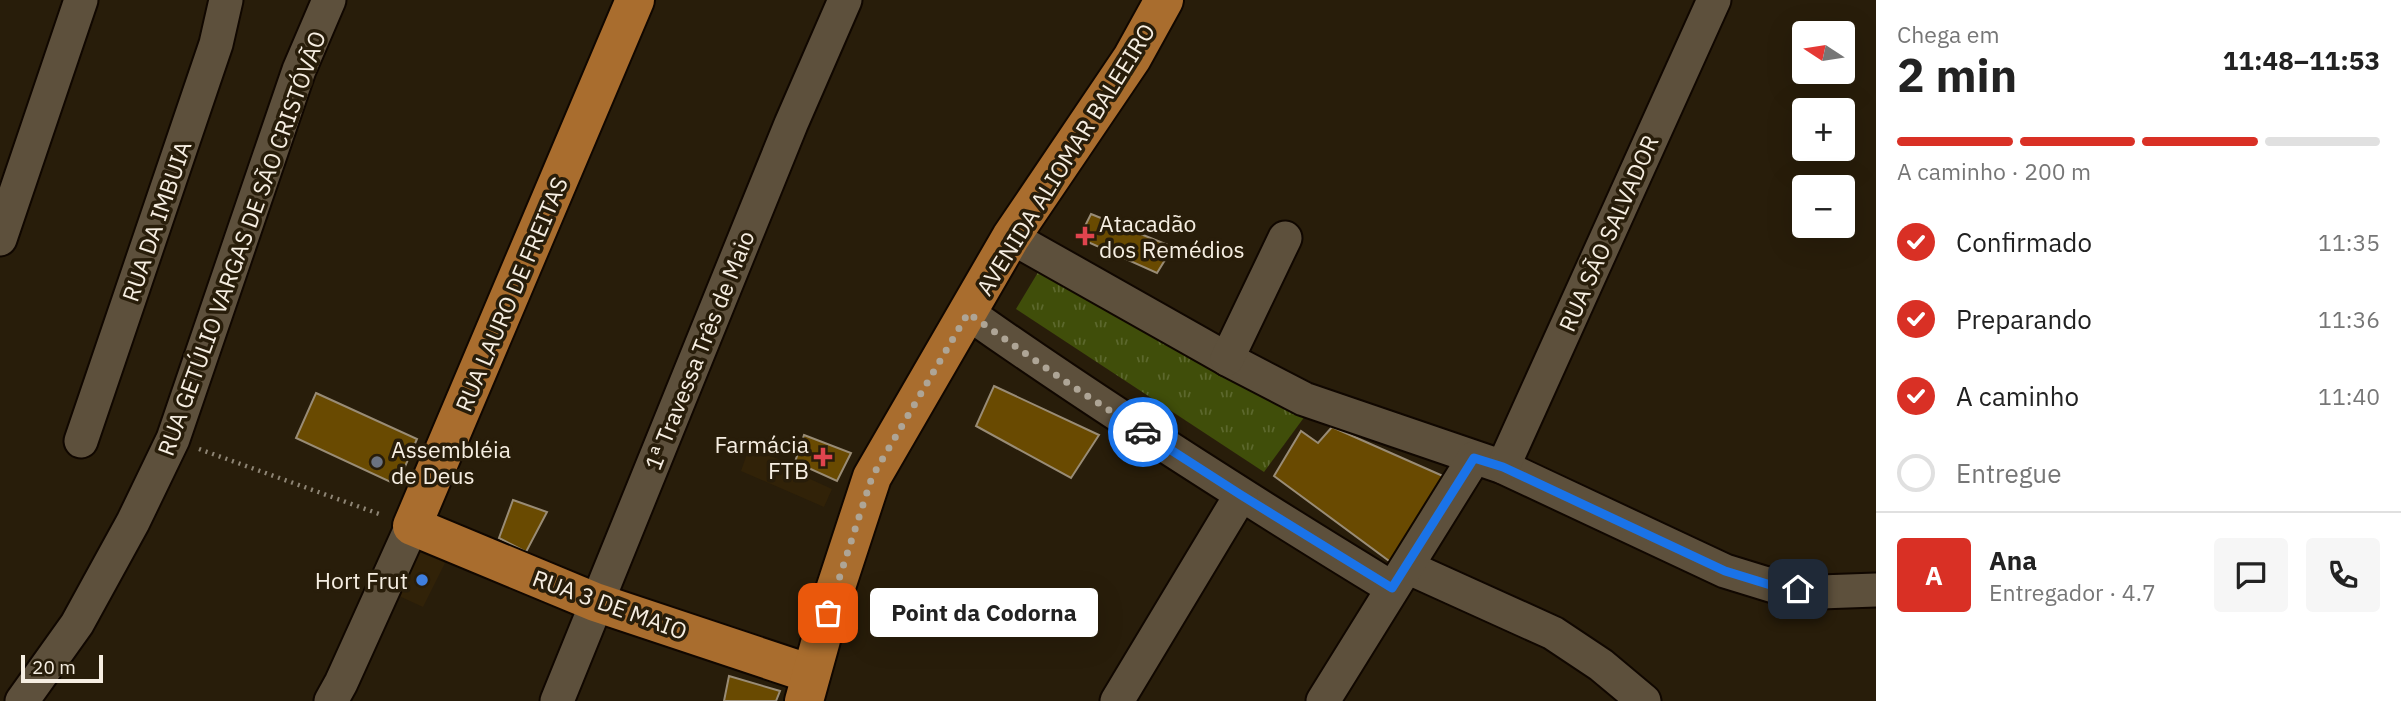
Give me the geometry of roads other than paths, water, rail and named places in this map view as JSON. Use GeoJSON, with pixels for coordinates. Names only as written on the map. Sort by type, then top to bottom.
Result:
{"type":"FeatureCollection","features":[{"type":"Feature","properties":{"kind":"main road","name":"RUA LAURO DE FREITAS"},"geometry":{"type":"LineString","coordinates":[[412,526],[635,0]]}},
{"type":"Feature","properties":{"kind":"main road","name":"AVENIDA ALIOMAR BALEEIRO"},"geometry":{"type":"LineString","coordinates":[[807,688],[834,593],[872,477],[1011,237],[1132,58],[1164,0]]}},
{"type":"Feature","properties":{"kind":"main road","name":"RUA 3 DE MAIO"},"geometry":{"type":"LineString","coordinates":[[412,526],[807,688]]}},
{"type":"Feature","properties":{"kind":"street"},"geometry":{"type":"LineString","coordinates":[[0,239],[81,0]]}},
{"type":"Feature","properties":{"kind":"street","name":"RUA DA IMBUIA"},"geometry":{"type":"LineString","coordinates":[[80,441],[212,57],[226,0]]}},
{"type":"Feature","properties":{"kind":"street","name":"RUA GETÚLIO VARGAS DE SÃO CRISTÓVÃO"},"geometry":{"type":"LineString","coordinates":[[22,701],[77,624],[173,439],[299,70],[329,0]]}},
{"type":"Feature","properties":{"kind":"street","name":"1ª Travessa Três de Maio"},"geometry":{"type":"LineString","coordinates":[[556,701],[791,124],[845,0]]}},
{"type":"Feature","properties":{"kind":"street","name":"RUA SÃO SALVADOR"},"geometry":{"type":"LineString","coordinates":[[1323,701],[1400,578],[1489,463],[1714,0]]}},
{"type":"Feature","properties":{"kind":"street"},"geometry":{"type":"LineString","coordinates":[[1011,237],[1227,359],[1304,399],[1489,463],[1725,571],[1777,587],[1820,592],[1876,590]]}},
{"type":"Feature","properties":{"kind":"street"},"geometry":{"type":"LineString","coordinates":[[1227,359],[1285,238]]}},
{"type":"Feature","properties":{"kind":"street"},"geometry":{"type":"LineString","coordinates":[[968,313],[1069,384],[1241,495],[1400,578],[1553,633],[1601,665],[1644,701]]}},
{"type":"Feature","properties":{"kind":"street"},"geometry":{"type":"LineString","coordinates":[[1117,701],[1241,495]]}},
{"type":"Feature","properties":{"kind":"street","name":"RUA LAURO DE FREITAS"},"geometry":{"type":"LineString","coordinates":[[331,701],[412,526]]}},
{"type":"Feature","properties":{"kind":"place","name":"Atacadão dos Remédios"},"geometry":{"type":"Point","coordinates":[1085,236]}},
{"type":"Feature","properties":{"kind":"place","name":"Farmácia FTB"},"geometry":{"type":"Point","coordinates":[823,457]}},
{"type":"Feature","properties":{"kind":"place","name":"Assembléia de Deus"},"geometry":{"type":"Point","coordinates":[377,462]}},
{"type":"Feature","properties":{"kind":"place","name":"Hort Frut"},"geometry":{"type":"Point","coordinates":[422,580]}},
{"type":"Feature","properties":{"kind":"place","name":"Point da Codorna"},"geometry":{"type":"Point","coordinates":[828,613]}}]}
